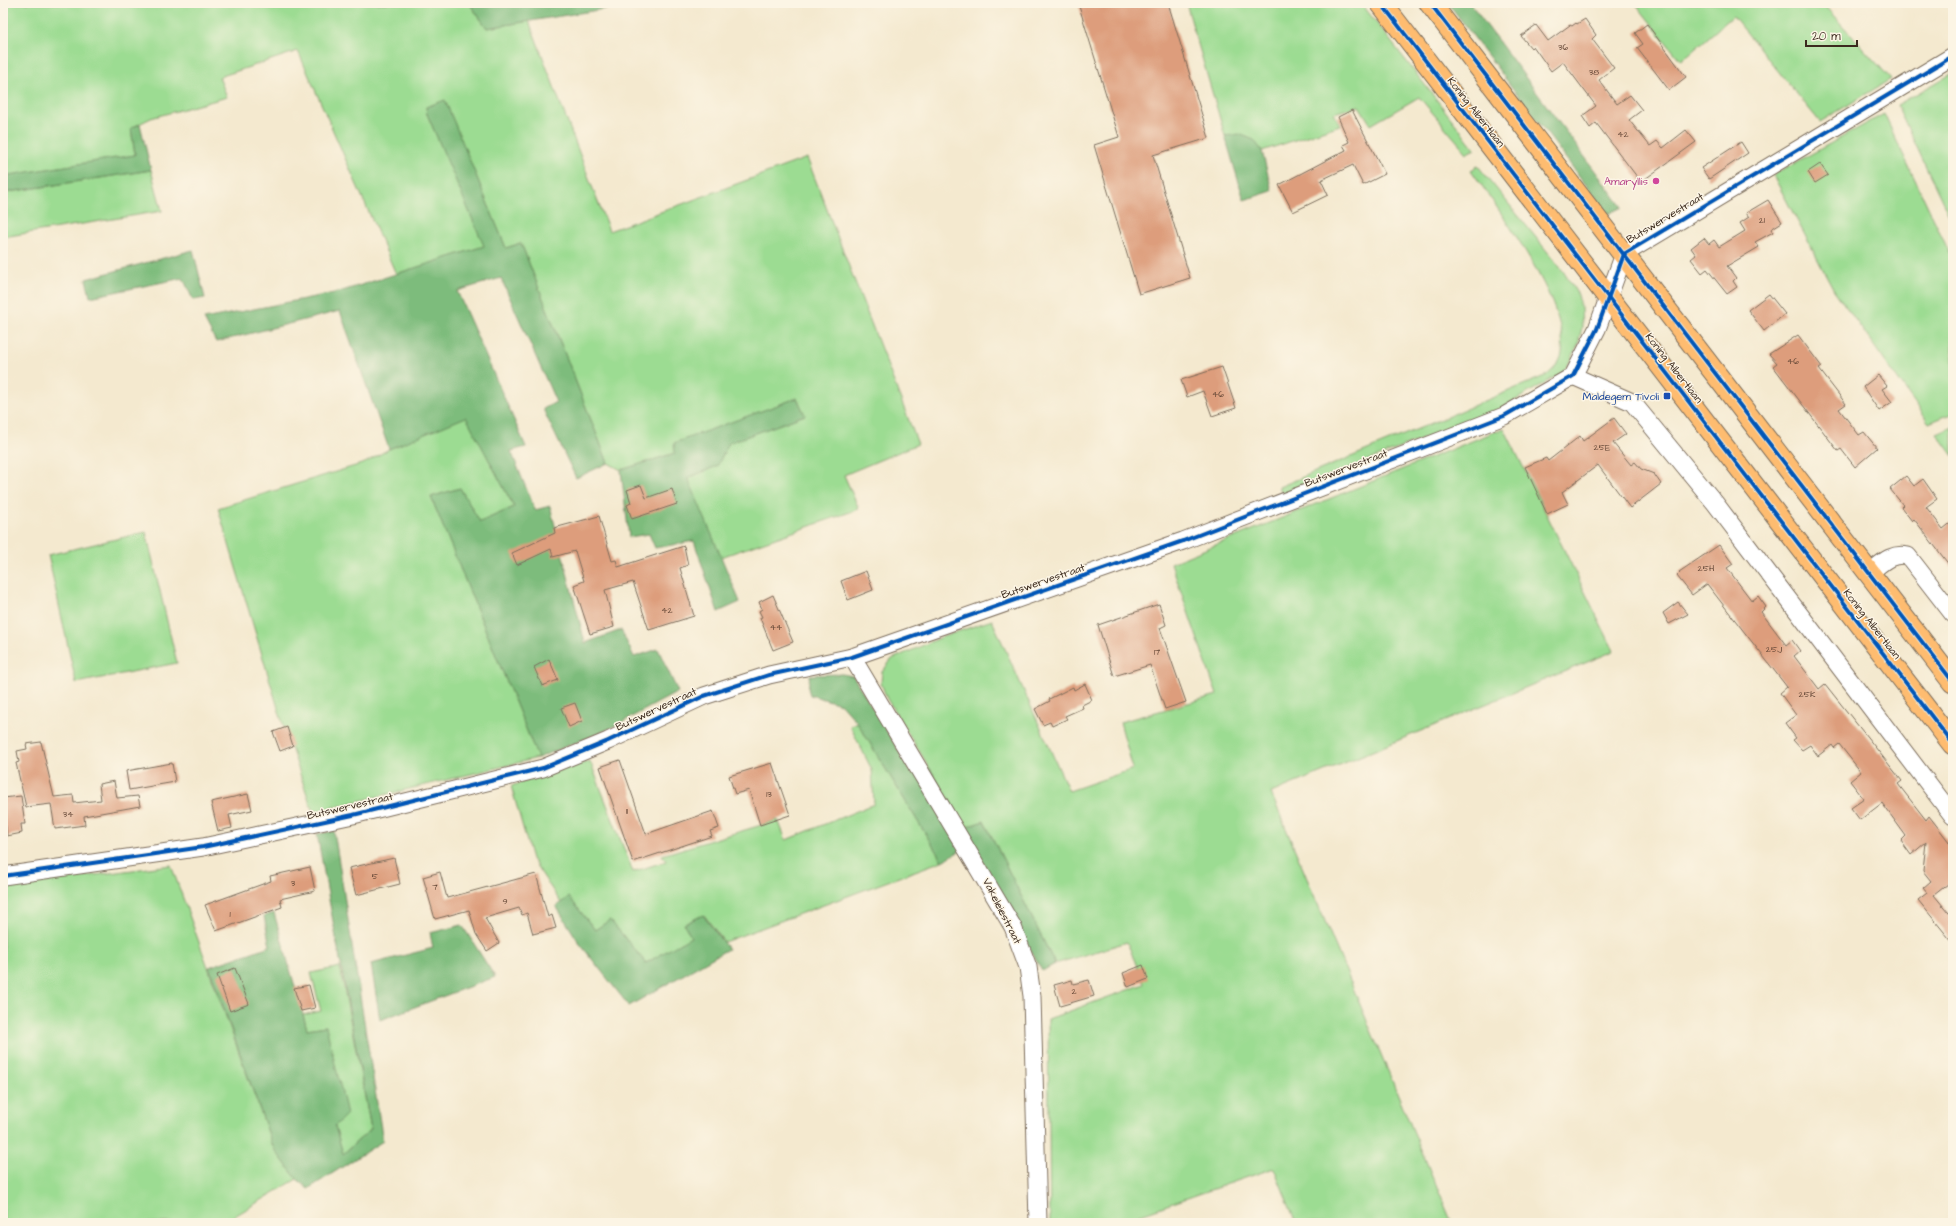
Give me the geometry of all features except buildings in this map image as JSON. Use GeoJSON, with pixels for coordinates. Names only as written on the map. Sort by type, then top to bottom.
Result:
{"type":"FeatureCollection","features":[{"type":"Feature","properties":{"kind":"main road","name":"Koning Albertlaan"},"geometry":{"type":"LineString","coordinates":[[1381,3],[1953,744]]}},
{"type":"Feature","properties":{"kind":"main road"},"geometry":{"type":"LineString","coordinates":[[1430,3],[1953,682]]}},
{"type":"Feature","properties":{"kind":"street","name":"Butswervestraat"},"geometry":{"type":"LineString","coordinates":[[3,876],[203,847],[353,815],[544,768],[608,741],[704,696],[769,675],[852,657],[1191,538],[1504,416],[1574,376],[1597,329],[1624,254],[1953,56]]}},
{"type":"Feature","properties":{"kind":"street"},"geometry":{"type":"LineString","coordinates":[[1574,376],[1632,402],[1715,503],[1953,816]]}},
{"type":"Feature","properties":{"kind":"street"},"geometry":{"type":"LineString","coordinates":[[1869,573],[1890,557],[1900,554],[1908,556],[1953,614]]}},
{"type":"Feature","properties":{"kind":"street","name":"Vakeleiestraat"},"geometry":{"type":"LineString","coordinates":[[852,657],[988,882],[1013,927],[1028,967],[1032,996],[1038,1223]]}},
{"type":"Feature","properties":{"kind":"green space"},"geometry":{"type":"Polygon","coordinates":[[[3,3],[469,3],[487,28],[529,21],[609,231],[807,158],[918,444],[844,475],[859,509],[721,557],[687,478],[717,466],[728,443],[805,415],[797,398],[675,443],[675,453],[621,470],[608,463],[521,243],[506,248],[445,101],[426,107],[427,114],[485,246],[396,274],[298,51],[219,77],[227,97],[151,118],[131,128],[135,155],[5,176],[3,156],[3,3]]]}},
{"type":"Feature","properties":{"kind":"green space"},"geometry":{"type":"Polygon","coordinates":[[[469,3],[501,3],[503,5],[519,3],[641,3],[487,28],[469,3]]]}},
{"type":"Feature","properties":{"kind":"green space"},"geometry":{"type":"Polygon","coordinates":[[[1186,3],[1361,3],[1475,149],[1467,153],[1419,97],[1371,125],[1359,106],[1334,113],[1340,125],[1262,151],[1254,142],[1246,137],[1237,135],[1225,136],[1186,3]]]}},
{"type":"Feature","properties":{"kind":"green space"},"geometry":{"type":"Polygon","coordinates":[[[1448,3],[1470,3],[1622,207],[1608,214],[1448,3]]]}},
{"type":"Feature","properties":{"kind":"green space"},"geometry":{"type":"Polygon","coordinates":[[[1635,3],[1822,3],[1891,79],[1820,122],[1733,16],[1681,61],[1635,3]]]}},
{"type":"Feature","properties":{"kind":"green space"},"geometry":{"type":"Polygon","coordinates":[[[1953,73],[1953,224],[1897,105],[1953,73]]]}},
{"type":"Feature","properties":{"kind":"green space"},"geometry":{"type":"Polygon","coordinates":[[[445,100],[506,248],[521,243],[608,463],[576,478],[543,409],[556,402],[501,278],[457,291],[526,447],[511,451],[535,510],[550,506],[585,643],[621,630],[634,657],[658,649],[678,692],[609,729],[538,758],[431,497],[460,488],[480,522],[514,507],[466,417],[389,449],[340,311],[216,342],[204,319],[339,292],[484,246],[427,114],[426,107],[445,100]]]}},
{"type":"Feature","properties":{"kind":"green space"},"geometry":{"type":"Polygon","coordinates":[[[1884,114],[1953,260],[1953,413],[1929,423],[1834,290],[1773,175],[1884,114]]]}},
{"type":"Feature","properties":{"kind":"green space"},"geometry":{"type":"Polygon","coordinates":[[[140,124],[151,170],[3,193],[3,176],[135,155],[131,128],[140,124]]]}},
{"type":"Feature","properties":{"kind":"green space"},"geometry":{"type":"Polygon","coordinates":[[[1239,134],[1254,140],[1262,151],[1272,191],[1244,200],[1225,136],[1239,134]]]}},
{"type":"Feature","properties":{"kind":"green space"},"geometry":{"type":"Polygon","coordinates":[[[1478,166],[1563,271],[1578,295],[1581,308],[1582,327],[1578,345],[1571,360],[1562,373],[1502,408],[1283,494],[1279,487],[1547,375],[1558,363],[1562,353],[1561,332],[1555,309],[1530,258],[1471,170],[1478,166]]]}},
{"type":"Feature","properties":{"kind":"green space"},"geometry":{"type":"Polygon","coordinates":[[[151,170],[162,211],[3,237],[3,193],[151,170]]]}},
{"type":"Feature","properties":{"kind":"green space"},"geometry":{"type":"Polygon","coordinates":[[[193,250],[205,298],[193,300],[183,278],[90,297],[86,279],[193,250]]]}},
{"type":"Feature","properties":{"kind":"green space"},"geometry":{"type":"Polygon","coordinates":[[[797,398],[805,415],[729,443],[717,466],[688,478],[740,602],[718,612],[694,541],[655,548],[649,534],[629,537],[621,470],[675,453],[674,443],[797,398]]]}},
{"type":"Feature","properties":{"kind":"green space"},"geometry":{"type":"Polygon","coordinates":[[[466,416],[514,507],[480,522],[460,488],[431,497],[538,758],[313,812],[281,718],[218,508],[365,463],[389,449],[466,416]]]}},
{"type":"Feature","properties":{"kind":"green space"},"geometry":{"type":"Polygon","coordinates":[[[1953,427],[1953,456],[1937,434],[1953,427]]]}},
{"type":"Feature","properties":{"kind":"green space"},"geometry":{"type":"Polygon","coordinates":[[[1504,428],[1614,651],[1271,793],[1452,1223],[1296,1223],[1274,1168],[1115,1223],[1050,1223],[1048,1019],[1144,984],[1127,942],[1055,964],[984,821],[966,827],[887,699],[881,683],[882,672],[892,659],[942,637],[992,620],[1069,791],[1133,769],[1120,722],[1217,695],[1171,563],[1504,428]]]}},
{"type":"Feature","properties":{"kind":"green space"},"geometry":{"type":"Polygon","coordinates":[[[146,532],[177,663],[76,683],[48,555],[146,532]]]}},
{"type":"Feature","properties":{"kind":"green space"},"geometry":{"type":"Polygon","coordinates":[[[842,674],[853,676],[913,774],[929,767],[966,827],[984,821],[1055,964],[1042,971],[973,844],[942,861],[857,722],[841,704],[810,695],[808,688],[810,675],[842,674]]]}},
{"type":"Feature","properties":{"kind":"green space"},"geometry":{"type":"Polygon","coordinates":[[[857,722],[942,861],[724,942],[704,915],[692,937],[646,963],[610,920],[595,930],[569,897],[561,903],[532,859],[511,786],[590,761],[633,872],[666,861],[662,855],[778,820],[786,840],[874,804],[872,770],[850,726],[857,722]]]}},
{"type":"Feature","properties":{"kind":"green space"},"geometry":{"type":"Polygon","coordinates":[[[334,831],[383,1141],[308,1189],[297,1179],[274,1149],[209,967],[270,946],[264,916],[274,913],[307,1029],[326,1026],[347,1114],[335,1126],[343,1154],[371,1129],[317,834],[334,831]]]}},
{"type":"Feature","properties":{"kind":"green space"},"geometry":{"type":"Polygon","coordinates":[[[171,865],[274,1149],[297,1179],[223,1223],[3,1223],[3,887],[171,865]]]}},
{"type":"Feature","properties":{"kind":"green space"},"geometry":{"type":"Polygon","coordinates":[[[569,897],[595,930],[610,920],[646,963],[691,937],[684,924],[703,915],[728,949],[629,1006],[580,944],[556,906],[569,897]]]}},
{"type":"Feature","properties":{"kind":"green space"},"geometry":{"type":"Polygon","coordinates":[[[462,925],[495,977],[380,1020],[371,964],[433,948],[430,933],[462,925]]]}},
{"type":"Feature","properties":{"kind":"green space"},"geometry":{"type":"Polygon","coordinates":[[[340,967],[371,1129],[343,1154],[335,1126],[326,1026],[307,1029],[303,1015],[321,1011],[311,973],[340,967]]]}},
{"type":"Feature","properties":{"kind":"cycle path"},"geometry":{"type":"LineString","coordinates":[[1381,3],[1953,744]]}},
{"type":"Feature","properties":{"kind":"cycle path"},"geometry":{"type":"LineString","coordinates":[[1430,3],[1953,682]]}},
{"type":"Feature","properties":{"kind":"cycle path"},"geometry":{"type":"LineString","coordinates":[[3,876],[203,847],[353,815],[543,768],[608,741],[704,696],[769,675],[852,657],[1183,541],[1504,416],[1573,376],[1597,329],[1624,254],[1953,56]]}},
{"type":"Feature","properties":{"kind":"place","name":"Amaryllis"},"geometry":{"type":"Point","coordinates":[1656,181]}},
{"type":"Feature","properties":{"kind":"place","name":"Maldegem Tivoli"},"geometry":{"type":"Point","coordinates":[1667,396]}}]}
